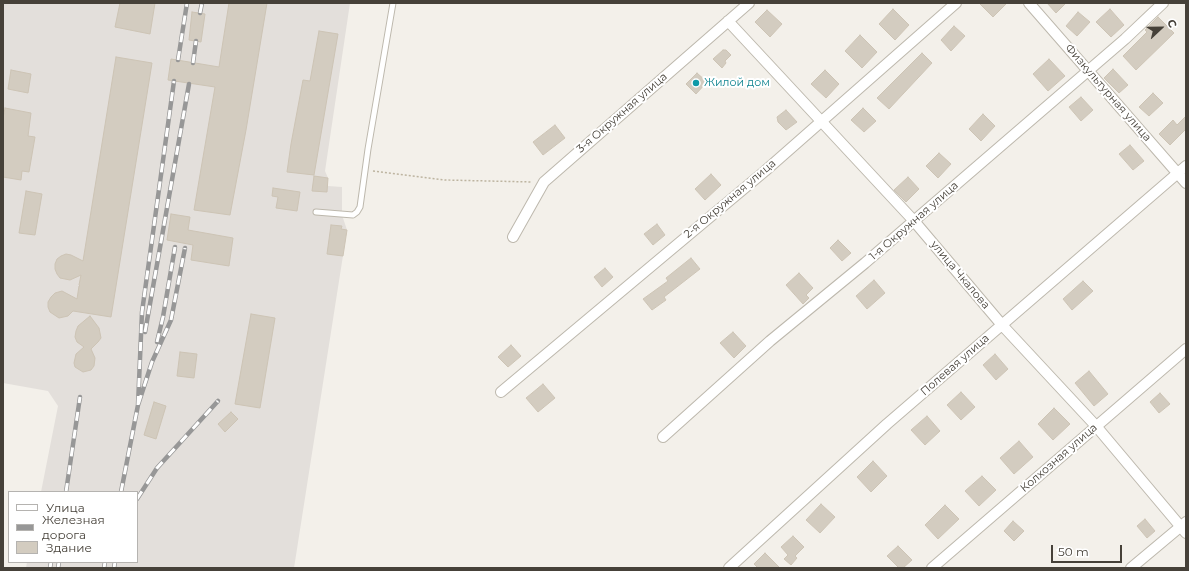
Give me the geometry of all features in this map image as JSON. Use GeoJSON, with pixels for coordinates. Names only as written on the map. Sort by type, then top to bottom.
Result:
{"type":"FeatureCollection","features":[{"type":"Feature","properties":{"kind":"street","name":"3-я Окружная улица"},"geometry":{"type":"LineString","coordinates":[[513,237],[544,182],[749,3]]}},
{"type":"Feature","properties":{"kind":"street","name":"2-я Окружная улица"},"geometry":{"type":"LineString","coordinates":[[501,392],[765,171],[821,120],[956,3]]}},
{"type":"Feature","properties":{"kind":"street","name":"Физкультурная улица"},"geometry":{"type":"LineString","coordinates":[[1029,3],[1186,183]]}},
{"type":"Feature","properties":{"kind":"street","name":"1-я Окружная улица"},"geometry":{"type":"LineString","coordinates":[[663,437],[770,341],[914,221],[1125,38],[1163,3]]}},
{"type":"Feature","properties":{"kind":"street","name":"улица Чкалова"},"geometry":{"type":"LineString","coordinates":[[728,21],[914,221],[1002,325],[1096,426],[1184,527]]}},
{"type":"Feature","properties":{"kind":"street","name":"Полевая улица"},"geometry":{"type":"LineString","coordinates":[[729,568],[887,424],[1186,166]]}},
{"type":"Feature","properties":{"kind":"street","name":"Колхозная улица"},"geometry":{"type":"LineString","coordinates":[[932,568],[1186,349]]}},
{"type":"Feature","properties":{"kind":"street"},"geometry":{"type":"LineString","coordinates":[[1131,568],[1184,527]]}},
{"type":"Feature","properties":{"kind":"lane"},"geometry":{"type":"LineString","coordinates":[[316,212],[349,216],[358,212],[360,207],[392,3]]}},
{"type":"Feature","properties":{"kind":"path"},"geometry":{"type":"LineString","coordinates":[[365,170],[445,180],[544,182]]}},
{"type":"Feature","properties":{"kind":"shaded area"},"geometry":{"type":"Polygon","coordinates":[[[3,3],[350,3],[325,171],[328,178],[328,186],[342,187],[342,215],[347,230],[294,568],[26,568],[27,563],[138,563],[138,491],[41,491],[58,406],[48,391],[3,383],[3,3]]]}},
{"type":"Feature","properties":{"kind":"building"},"geometry":{"type":"Polygon","coordinates":[[[120,3],[155,3],[150,34],[115,27],[120,3]]]}},
{"type":"Feature","properties":{"kind":"building"},"geometry":{"type":"Polygon","coordinates":[[[229,3],[267,3],[230,215],[194,210],[215,87],[168,80],[171,59],[219,67],[229,3]]]}},
{"type":"Feature","properties":{"kind":"building"},"geometry":{"type":"Polygon","coordinates":[[[979,3],[1007,3],[993,17],[979,3]]]}},
{"type":"Feature","properties":{"kind":"building"},"geometry":{"type":"Polygon","coordinates":[[[1047,3],[1066,3],[1056,13],[1047,3]]]}},
{"type":"Feature","properties":{"kind":"building"},"geometry":{"type":"Polygon","coordinates":[[[893,9],[909,25],[895,40],[879,24],[893,9]]]}},
{"type":"Feature","properties":{"kind":"building"},"geometry":{"type":"Polygon","coordinates":[[[1110,9],[1124,25],[1111,37],[1096,22],[1110,9]]]}},
{"type":"Feature","properties":{"kind":"building"},"geometry":{"type":"Polygon","coordinates":[[[767,10],[782,24],[770,37],[755,22],[767,10]]]}},
{"type":"Feature","properties":{"kind":"building"},"geometry":{"type":"Polygon","coordinates":[[[192,12],[205,14],[201,42],[189,40],[192,12]]]}},
{"type":"Feature","properties":{"kind":"building"},"geometry":{"type":"Polygon","coordinates":[[[1078,12],[1090,22],[1077,36],[1066,26],[1078,12]]]}},
{"type":"Feature","properties":{"kind":"building"},"geometry":{"type":"Polygon","coordinates":[[[1158,17],[1174,33],[1136,70],[1123,56],[1147,32],[1145,30],[1158,17]]]}},
{"type":"Feature","properties":{"kind":"building"},"geometry":{"type":"Polygon","coordinates":[[[954,26],[965,36],[951,51],[941,40],[954,26]]]}},
{"type":"Feature","properties":{"kind":"building"},"geometry":{"type":"Polygon","coordinates":[[[319,31],[338,34],[314,175],[287,172],[303,80],[310,81],[319,31]]]}},
{"type":"Feature","properties":{"kind":"building"},"geometry":{"type":"Polygon","coordinates":[[[860,35],[877,52],[862,68],[845,51],[860,35]]]}},
{"type":"Feature","properties":{"kind":"building","name":"Жилой дом"},"geometry":{"type":"Polygon","coordinates":[[[723,50],[726,50],[731,55],[725,61],[726,63],[722,68],[713,59],[723,50]]]}},
{"type":"Feature","properties":{"kind":"building"},"geometry":{"type":"Polygon","coordinates":[[[922,53],[932,63],[889,109],[877,98],[922,53]]]}},
{"type":"Feature","properties":{"kind":"building"},"geometry":{"type":"Polygon","coordinates":[[[116,57],[152,63],[111,317],[73,311],[68,316],[59,318],[50,312],[48,302],[55,293],[62,291],[77,299],[81,275],[70,280],[60,278],[55,269],[55,264],[57,259],[66,254],[83,261],[116,57]]]}},
{"type":"Feature","properties":{"kind":"building"},"geometry":{"type":"Polygon","coordinates":[[[1049,59],[1065,76],[1048,91],[1033,74],[1049,59]]]}},
{"type":"Feature","properties":{"kind":"building"},"geometry":{"type":"Polygon","coordinates":[[[1113,69],[1128,85],[1119,93],[1104,78],[1113,69]]]}},
{"type":"Feature","properties":{"kind":"building"},"geometry":{"type":"Polygon","coordinates":[[[11,70],[31,74],[28,93],[8,89],[11,70]]]}},
{"type":"Feature","properties":{"kind":"building"},"geometry":{"type":"Polygon","coordinates":[[[825,70],[839,84],[826,98],[811,84],[825,70]]]}},
{"type":"Feature","properties":{"kind":"building","name":"Жилой дом"},"geometry":{"type":"Polygon","coordinates":[[[697,73],[707,82],[696,94],[686,84],[697,73]]]}},
{"type":"Feature","properties":{"kind":"building"},"geometry":{"type":"Polygon","coordinates":[[[1153,93],[1163,103],[1149,116],[1139,107],[1153,93]]]}},
{"type":"Feature","properties":{"kind":"building"},"geometry":{"type":"Polygon","coordinates":[[[1081,97],[1093,110],[1081,121],[1069,107],[1081,97]]]}},
{"type":"Feature","properties":{"kind":"building"},"geometry":{"type":"Polygon","coordinates":[[[5,108],[31,113],[28,136],[35,137],[29,172],[22,171],[21,180],[3,177],[3,118],[5,108]]]}},
{"type":"Feature","properties":{"kind":"building"},"geometry":{"type":"Polygon","coordinates":[[[863,108],[876,121],[864,132],[851,120],[863,108]]]}},
{"type":"Feature","properties":{"kind":"building","name":"Жилой дом"},"geometry":{"type":"Polygon","coordinates":[[[786,110],[797,122],[786,130],[778,122],[777,117],[786,110]]]}},
{"type":"Feature","properties":{"kind":"building"},"geometry":{"type":"Polygon","coordinates":[[[983,114],[995,126],[981,141],[969,129],[983,114]]]}},
{"type":"Feature","properties":{"kind":"building"},"geometry":{"type":"Polygon","coordinates":[[[1186,116],[1186,129],[1170,145],[1159,134],[1173,120],[1177,125],[1186,116]]]}},
{"type":"Feature","properties":{"kind":"building"},"geometry":{"type":"Polygon","coordinates":[[[555,125],[565,138],[543,155],[533,142],[555,125]]]}},
{"type":"Feature","properties":{"kind":"building"},"geometry":{"type":"Polygon","coordinates":[[[1130,145],[1144,161],[1133,170],[1119,154],[1130,145]]]}},
{"type":"Feature","properties":{"kind":"building"},"geometry":{"type":"Polygon","coordinates":[[[939,153],[951,164],[938,178],[926,166],[939,153]]]}},
{"type":"Feature","properties":{"kind":"building"},"geometry":{"type":"Polygon","coordinates":[[[711,174],[721,185],[705,200],[695,189],[711,174]]]}},
{"type":"Feature","properties":{"kind":"building"},"geometry":{"type":"Polygon","coordinates":[[[314,176],[328,178],[327,192],[312,191],[314,176]]]}},
{"type":"Feature","properties":{"kind":"building"},"geometry":{"type":"Polygon","coordinates":[[[908,177],[919,189],[906,202],[894,190],[908,177]]]}},
{"type":"Feature","properties":{"kind":"building"},"geometry":{"type":"Polygon","coordinates":[[[273,188],[300,192],[297,211],[276,208],[278,197],[272,196],[273,188]]]}},
{"type":"Feature","properties":{"kind":"building"},"geometry":{"type":"Polygon","coordinates":[[[26,191],[42,194],[35,235],[19,233],[26,191]]]}},
{"type":"Feature","properties":{"kind":"building"},"geometry":{"type":"Polygon","coordinates":[[[171,214],[190,217],[188,230],[233,238],[229,266],[191,260],[193,245],[167,240],[171,214]]]}},
{"type":"Feature","properties":{"kind":"building"},"geometry":{"type":"Polygon","coordinates":[[[657,224],[665,235],[653,245],[644,234],[657,224]]]}},
{"type":"Feature","properties":{"kind":"building"},"geometry":{"type":"Polygon","coordinates":[[[331,225],[342,226],[341,229],[347,230],[343,256],[327,254],[331,225]]]}},
{"type":"Feature","properties":{"kind":"building"},"geometry":{"type":"Polygon","coordinates":[[[838,240],[851,253],[842,261],[830,248],[838,240]]]}},
{"type":"Feature","properties":{"kind":"building"},"geometry":{"type":"Polygon","coordinates":[[[691,258],[700,269],[664,297],[666,300],[652,310],[643,299],[668,281],[666,278],[691,258]]]}},
{"type":"Feature","properties":{"kind":"building"},"geometry":{"type":"Polygon","coordinates":[[[605,268],[613,277],[602,287],[594,277],[605,268]]]}},
{"type":"Feature","properties":{"kind":"building"},"geometry":{"type":"Polygon","coordinates":[[[799,273],[813,288],[806,295],[809,298],[803,304],[786,285],[799,273]]]}},
{"type":"Feature","properties":{"kind":"building"},"geometry":{"type":"Polygon","coordinates":[[[874,280],[885,293],[867,309],[856,296],[874,280]]]}},
{"type":"Feature","properties":{"kind":"building"},"geometry":{"type":"Polygon","coordinates":[[[1083,281],[1093,291],[1072,310],[1063,299],[1083,281]]]}},
{"type":"Feature","properties":{"kind":"building"},"geometry":{"type":"Polygon","coordinates":[[[251,314],[275,318],[260,408],[235,404],[251,314]]]}},
{"type":"Feature","properties":{"kind":"building"},"geometry":{"type":"Polygon","coordinates":[[[90,316],[99,328],[101,338],[91,349],[95,358],[94,366],[91,370],[83,372],[75,367],[74,363],[76,354],[84,347],[77,342],[75,337],[78,326],[90,316]]]}},
{"type":"Feature","properties":{"kind":"building"},"geometry":{"type":"Polygon","coordinates":[[[733,332],[746,346],[734,358],[720,343],[733,332]]]}},
{"type":"Feature","properties":{"kind":"building"},"geometry":{"type":"Polygon","coordinates":[[[511,345],[521,356],[508,367],[498,357],[511,345]]]}},
{"type":"Feature","properties":{"kind":"building"},"geometry":{"type":"Polygon","coordinates":[[[180,352],[197,354],[194,378],[177,376],[180,352]]]}},
{"type":"Feature","properties":{"kind":"building"},"geometry":{"type":"Polygon","coordinates":[[[995,354],[1008,369],[996,380],[983,365],[995,354]]]}},
{"type":"Feature","properties":{"kind":"building"},"geometry":{"type":"Polygon","coordinates":[[[1089,371],[1108,394],[1094,406],[1075,383],[1089,371]]]}},
{"type":"Feature","properties":{"kind":"building"},"geometry":{"type":"Polygon","coordinates":[[[543,384],[555,398],[538,412],[526,398],[543,384]]]}},
{"type":"Feature","properties":{"kind":"building"},"geometry":{"type":"Polygon","coordinates":[[[961,392],[975,407],[961,420],[947,405],[961,392]]]}},
{"type":"Feature","properties":{"kind":"building"},"geometry":{"type":"Polygon","coordinates":[[[1160,393],[1170,404],[1159,413],[1150,402],[1160,393]]]}},
{"type":"Feature","properties":{"kind":"building"},"geometry":{"type":"Polygon","coordinates":[[[154,402],[166,406],[156,439],[144,435],[154,402]]]}},
{"type":"Feature","properties":{"kind":"building"},"geometry":{"type":"Polygon","coordinates":[[[1054,408],[1070,424],[1053,440],[1038,424],[1054,408]]]}},
{"type":"Feature","properties":{"kind":"building"},"geometry":{"type":"Polygon","coordinates":[[[231,412],[238,419],[225,432],[218,424],[231,412]]]}},
{"type":"Feature","properties":{"kind":"building"},"geometry":{"type":"Polygon","coordinates":[[[927,416],[940,431],[925,445],[911,430],[927,416]]]}},
{"type":"Feature","properties":{"kind":"building"},"geometry":{"type":"Polygon","coordinates":[[[1019,441],[1033,457],[1014,474],[1000,458],[1019,441]]]}},
{"type":"Feature","properties":{"kind":"building"},"geometry":{"type":"Polygon","coordinates":[[[873,461],[887,476],[871,492],[857,477],[873,461]]]}},
{"type":"Feature","properties":{"kind":"building"},"geometry":{"type":"Polygon","coordinates":[[[982,476],[996,490],[979,506],[965,491],[982,476]]]}},
{"type":"Feature","properties":{"kind":"building"},"geometry":{"type":"Polygon","coordinates":[[[821,504],[835,517],[820,533],[806,520],[821,504]]]}},
{"type":"Feature","properties":{"kind":"building"},"geometry":{"type":"Polygon","coordinates":[[[945,505],[959,519],[938,539],[925,525],[945,505]]]}},
{"type":"Feature","properties":{"kind":"building"},"geometry":{"type":"Polygon","coordinates":[[[1145,519],[1155,531],[1147,538],[1137,526],[1145,519]]]}},
{"type":"Feature","properties":{"kind":"building"},"geometry":{"type":"Polygon","coordinates":[[[1013,521],[1024,531],[1014,541],[1004,531],[1013,521]]]}},
{"type":"Feature","properties":{"kind":"building"},"geometry":{"type":"Polygon","coordinates":[[[793,536],[804,547],[795,556],[797,558],[791,565],[784,559],[788,555],[781,547],[793,536]]]}},
{"type":"Feature","properties":{"kind":"building"},"geometry":{"type":"Polygon","coordinates":[[[898,546],[912,560],[903,568],[899,568],[887,556],[898,546]]]}},
{"type":"Feature","properties":{"kind":"building"},"geometry":{"type":"Polygon","coordinates":[[[765,553],[780,568],[758,568],[754,564],[765,553]]]}},
{"type":"Feature","properties":{"kind":"railway"},"geometry":{"type":"LineString","coordinates":[[178,60],[187,3]]}},
{"type":"Feature","properties":{"kind":"railway"},"geometry":{"type":"LineString","coordinates":[[200,13],[202,3]]}},
{"type":"Feature","properties":{"kind":"railway"},"geometry":{"type":"LineString","coordinates":[[193,63],[196,41]]}},
{"type":"Feature","properties":{"kind":"railway"},"geometry":{"type":"LineString","coordinates":[[138,405],[142,312],[174,81]]}},
{"type":"Feature","properties":{"kind":"railway"},"geometry":{"type":"LineString","coordinates":[[145,332],[189,84]]}},
{"type":"Feature","properties":{"kind":"railway"},"geometry":{"type":"LineString","coordinates":[[157,342],[163,317],[175,247]]}},
{"type":"Feature","properties":{"kind":"railway"},"geometry":{"type":"LineString","coordinates":[[121,491],[138,405],[152,362],[171,320],[185,248]]}},
{"type":"Feature","properties":{"kind":"railway"},"geometry":{"type":"LineString","coordinates":[[66,491],[80,397]]}},
{"type":"Feature","properties":{"kind":"railway"},"geometry":{"type":"LineString","coordinates":[[138,497],[157,468],[218,401]]}},
{"type":"Feature","properties":{"kind":"railway"},"geometry":{"type":"LineString","coordinates":[[50,568],[51,563]]}},
{"type":"Feature","properties":{"kind":"railway"},"geometry":{"type":"LineString","coordinates":[[58,568],[59,563]]}},
{"type":"Feature","properties":{"kind":"railway"},"geometry":{"type":"LineString","coordinates":[[104,568],[105,563]]}},
{"type":"Feature","properties":{"kind":"railway"},"geometry":{"type":"LineString","coordinates":[[114,568],[115,563]]}},
{"type":"Feature","properties":{"kind":"place","name":"Жилой дом"},"geometry":{"type":"Point","coordinates":[696,83]}}]}
